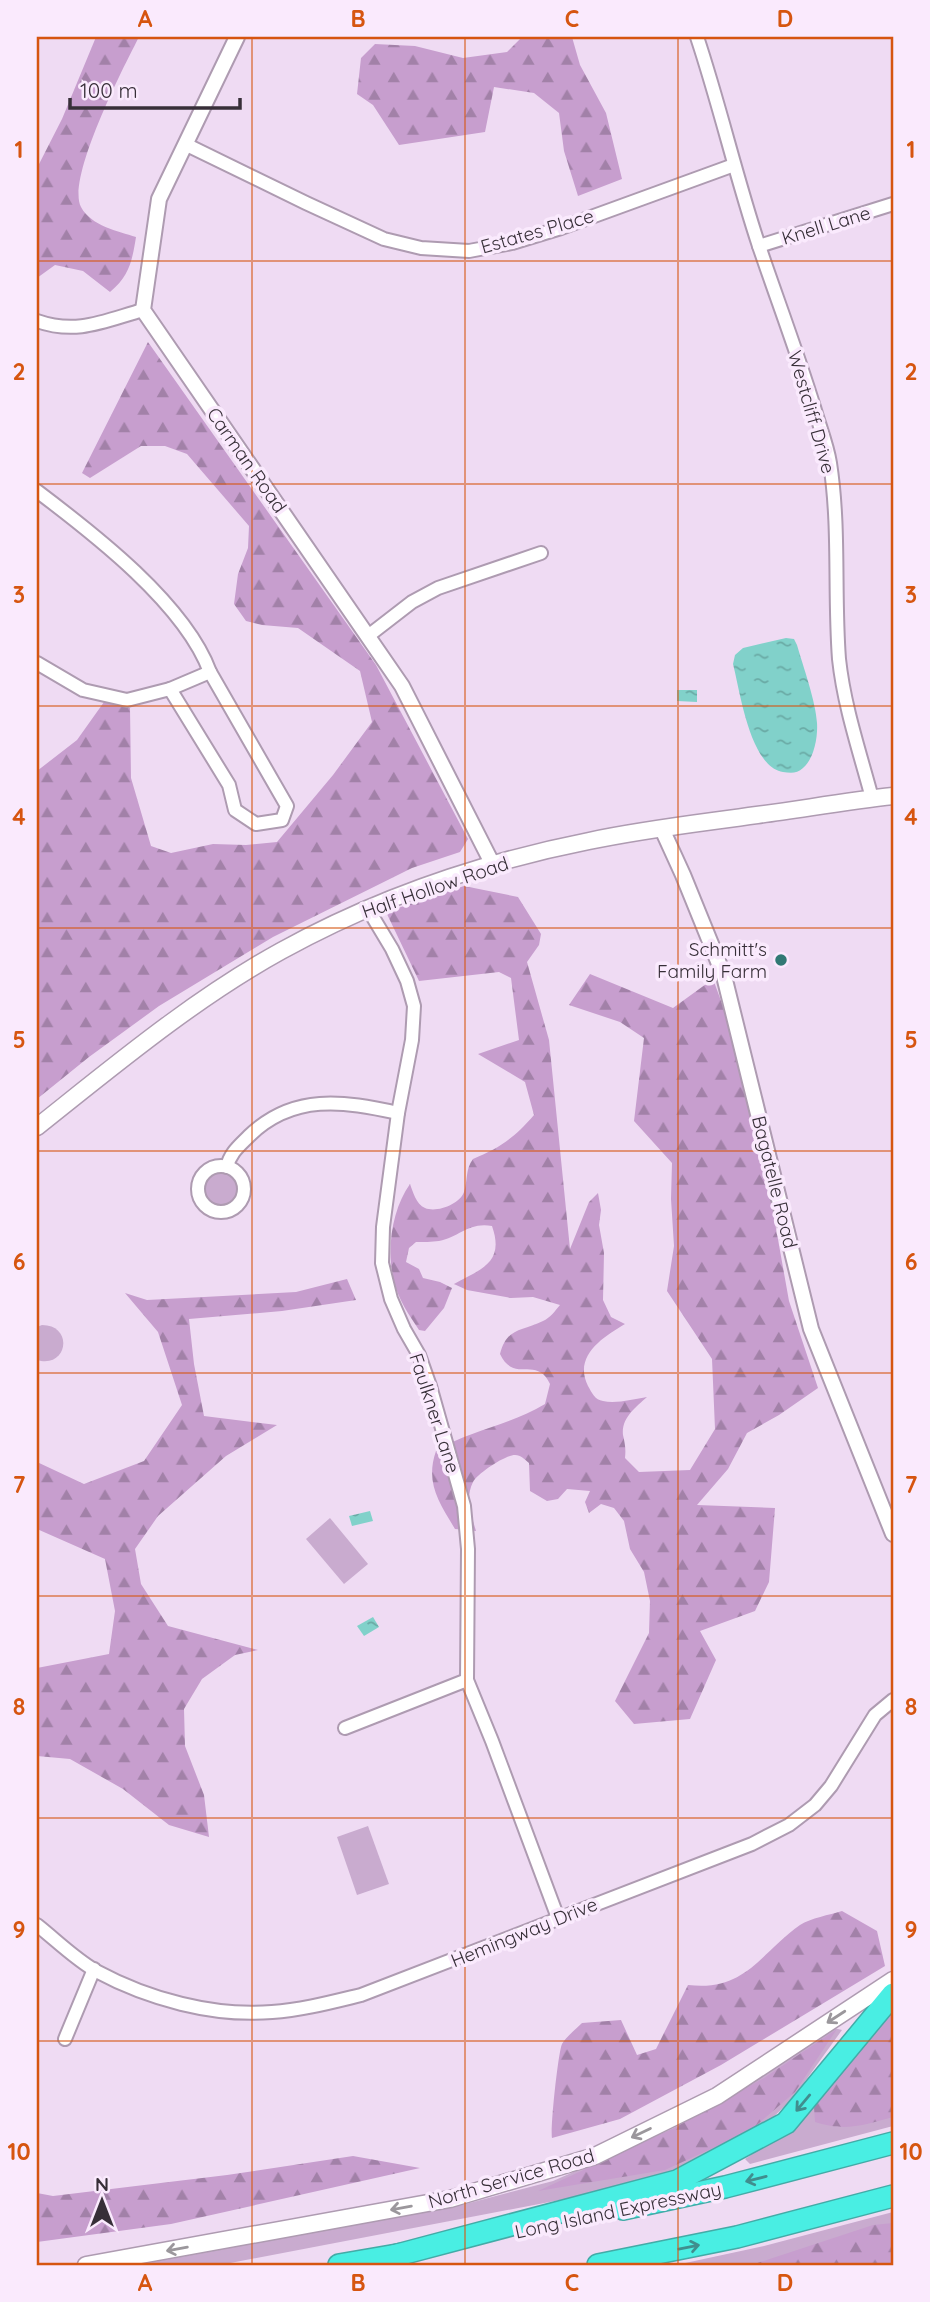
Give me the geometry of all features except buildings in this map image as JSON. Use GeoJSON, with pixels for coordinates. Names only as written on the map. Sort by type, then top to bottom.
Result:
{"type":"FeatureCollection","features":[{"type":"Feature","properties":{"kind":"highway"},"geometry":{"type":"LineString","coordinates":[[390,2257],[677,2181],[786,2123],[893,1994]]}},
{"type":"Feature","properties":{"kind":"highway","name":"Long Island Expressway"},"geometry":{"type":"LineString","coordinates":[[339,2265],[553,2225],[725,2187],[893,2143]]}},
{"type":"Feature","properties":{"kind":"highway"},"geometry":{"type":"LineString","coordinates":[[598,2265],[737,2237],[893,2196]]}},
{"type":"Feature","properties":{"kind":"main road","name":"Half Hollow Road"},"geometry":{"type":"LineString","coordinates":[[37,1127],[172,1022],[228,983],[282,950],[405,894],[492,865],[592,840],[893,796]]}},
{"type":"Feature","properties":{"kind":"main road","name":"North Service Road"},"geometry":{"type":"LineString","coordinates":[[86,2265],[450,2199],[596,2155],[717,2096],[893,1980]]}},
{"type":"Feature","properties":{"kind":"street"},"geometry":{"type":"LineString","coordinates":[[37,321],[51,326],[79,328],[143,310],[159,199],[237,37]]}},
{"type":"Feature","properties":{"kind":"street","name":"Westcliff Drive"},"geometry":{"type":"LineString","coordinates":[[697,37],[759,246],[830,460],[836,520],[836,621],[840,663],[851,717],[873,798]]}},
{"type":"Feature","properties":{"kind":"street","name":"Estates Place"},"geometry":{"type":"LineString","coordinates":[[187,145],[384,239],[421,248],[470,251],[512,243],[561,228],[734,165]]}},
{"type":"Feature","properties":{"kind":"street","name":"Knell Lane"},"geometry":{"type":"LineString","coordinates":[[759,246],[893,204]]}},
{"type":"Feature","properties":{"kind":"street","name":"Carman Road"},"geometry":{"type":"LineString","coordinates":[[143,310],[402,685],[492,865]]}},
{"type":"Feature","properties":{"kind":"street"},"geometry":{"type":"LineString","coordinates":[[37,491],[112,550],[172,610],[205,658],[210,672],[287,806],[282,820],[256,824],[235,810],[229,785],[170,689]]}},
{"type":"Feature","properties":{"kind":"street"},"geometry":{"type":"LineString","coordinates":[[368,636],[412,601],[438,588],[541,553]]}},
{"type":"Feature","properties":{"kind":"street"},"geometry":{"type":"LineString","coordinates":[[37,663],[83,690],[127,700],[170,689],[210,672]]}},
{"type":"Feature","properties":{"kind":"street","name":"Bagatelle Road"},"geometry":{"type":"LineString","coordinates":[[662,829],[684,874],[724,976],[811,1329],[893,1534]]}},
{"type":"Feature","properties":{"kind":"street","name":"Faulkner Lane"},"geometry":{"type":"LineString","coordinates":[[368,909],[402,970],[414,1006],[412,1040],[398,1113],[383,1227],[382,1263],[391,1299],[419,1355],[430,1386],[464,1506],[468,1549],[467,1680],[558,1918]]}},
{"type":"Feature","properties":{"kind":"street"},"geometry":{"type":"LineString","coordinates":[[227,1167],[233,1152],[241,1144],[258,1128],[285,1111],[313,1104],[340,1102],[398,1113]]}},
{"type":"Feature","properties":{"kind":"street"},"geometry":{"type":"LineString","coordinates":[[345,1728],[467,1680]]}},
{"type":"Feature","properties":{"kind":"street","name":"Hemingway Drive"},"geometry":{"type":"LineString","coordinates":[[37,1924],[94,1969],[129,1987],[175,2001],[236,2012],[270,2012],[315,2007],[361,1995],[752,1844],[789,1825],[815,1805],[831,1786],[875,1715],[893,1700]]}},
{"type":"Feature","properties":{"kind":"street"},"geometry":{"type":"LineString","coordinates":[[65,2039],[94,1969]]}},
{"type":"Feature","properties":{"kind":"shaded area"},"geometry":{"type":"Polygon","coordinates":[[[220,1169],[228,1170],[234,1175],[239,1181],[239,1197],[234,1203],[228,1208],[220,1209],[212,1208],[206,1203],[201,1197],[200,1189],[201,1181],[206,1175],[212,1170],[220,1169]]]}},
{"type":"Feature","properties":{"kind":"shaded area"},"geometry":{"type":"Polygon","coordinates":[[[37,1327],[52,1327],[63,1338],[61,1353],[47,1361],[37,1360],[37,1327]]]}},
{"type":"Feature","properties":{"kind":"shaded area"},"geometry":{"type":"Polygon","coordinates":[[[330,1518],[368,1564],[344,1584],[306,1539],[330,1518]]]}},
{"type":"Feature","properties":{"kind":"shaded area"},"geometry":{"type":"Polygon","coordinates":[[[368,1826],[389,1884],[357,1895],[337,1837],[368,1826]]]}},
{"type":"Feature","properties":{"kind":"shaded area"},"geometry":{"type":"Polygon","coordinates":[[[893,1999],[893,2126],[750,2164],[745,2159],[769,2143],[893,1999]]]}},
{"type":"Feature","properties":{"kind":"shaded area"},"geometry":{"type":"Polygon","coordinates":[[[834,2028],[842,2030],[793,2098],[760,2130],[680,2173],[586,2195],[220,2265],[137,2265],[462,2205],[553,2181],[676,2127],[834,2028]]]}},
{"type":"Feature","properties":{"kind":"shaded area"},"geometry":{"type":"Polygon","coordinates":[[[893,2212],[893,2265],[676,2265],[764,2246],[893,2212]]]}},
{"type":"Feature","properties":{"kind":"green space"},"geometry":{"type":"Polygon","coordinates":[[[96,37],[139,37],[99,122],[82,173],[79,193],[81,207],[91,219],[136,237],[129,268],[110,292],[83,271],[55,265],[37,278],[37,168],[62,119],[96,37]]]}},
{"type":"Feature","properties":{"kind":"green space"},"geometry":{"type":"Polygon","coordinates":[[[522,37],[572,37],[580,65],[606,113],[622,179],[578,196],[564,151],[559,113],[534,93],[494,87],[485,132],[399,145],[373,105],[357,94],[361,58],[375,44],[415,46],[463,58],[507,52],[522,37]]]}},
{"type":"Feature","properties":{"kind":"green space"},"geometry":{"type":"Polygon","coordinates":[[[148,342],[376,665],[468,839],[460,852],[412,868],[273,937],[159,1006],[37,1099],[37,771],[77,740],[104,702],[130,708],[131,778],[151,846],[171,853],[213,844],[277,842],[333,775],[372,722],[360,671],[298,628],[246,621],[234,604],[238,574],[248,548],[249,526],[187,454],[165,446],[141,446],[90,478],[82,473],[148,342]]]}},
{"type":"Feature","properties":{"kind":"green space"},"geometry":{"type":"Polygon","coordinates":[[[464,886],[518,897],[541,934],[539,945],[527,962],[549,1040],[570,1249],[589,1202],[598,1193],[601,1210],[599,1225],[604,1253],[603,1300],[611,1317],[625,1324],[593,1349],[584,1365],[584,1375],[592,1394],[600,1400],[619,1402],[647,1397],[630,1413],[623,1429],[625,1458],[639,1472],[690,1470],[715,1429],[712,1359],[667,1291],[674,1246],[672,1163],[634,1121],[644,1038],[620,1022],[569,1005],[590,974],[673,1008],[713,979],[749,1077],[789,1301],[818,1388],[747,1433],[728,1469],[697,1505],[775,1508],[769,1582],[755,1611],[700,1631],[716,1660],[690,1719],[634,1724],[615,1701],[649,1633],[650,1601],[644,1572],[630,1549],[624,1521],[614,1508],[601,1504],[589,1513],[585,1502],[590,1491],[567,1489],[558,1499],[547,1501],[530,1491],[529,1463],[517,1455],[492,1465],[473,1482],[469,1500],[476,1531],[455,1529],[435,1492],[432,1473],[436,1451],[545,1404],[550,1384],[545,1376],[539,1371],[512,1367],[500,1354],[511,1335],[546,1320],[560,1305],[533,1297],[511,1298],[467,1290],[454,1284],[481,1269],[493,1257],[495,1238],[492,1226],[477,1226],[439,1241],[416,1242],[409,1248],[406,1262],[419,1269],[423,1278],[452,1288],[444,1308],[425,1331],[419,1330],[408,1313],[394,1281],[392,1230],[399,1205],[410,1184],[417,1201],[425,1208],[436,1209],[453,1204],[464,1192],[473,1159],[506,1142],[534,1115],[525,1082],[478,1054],[519,1040],[511,978],[499,972],[419,981],[386,912],[464,886]]]}},
{"type":"Feature","properties":{"kind":"green space"},"geometry":{"type":"Polygon","coordinates":[[[347,1279],[356,1300],[282,1311],[189,1319],[204,1416],[277,1425],[226,1456],[158,1516],[135,1549],[141,1584],[168,1626],[258,1650],[235,1655],[202,1679],[184,1709],[185,1746],[204,1795],[209,1837],[169,1825],[123,1789],[70,1759],[37,1756],[37,1668],[109,1654],[115,1611],[105,1559],[37,1529],[37,1462],[84,1484],[144,1461],[182,1405],[158,1332],[125,1293],[147,1300],[296,1292],[347,1279]]]}},
{"type":"Feature","properties":{"kind":"green space"},"geometry":{"type":"Polygon","coordinates":[[[842,1911],[877,1931],[885,1966],[721,2065],[620,2119],[552,2138],[560,2050],[564,2041],[582,2023],[621,2020],[637,2055],[656,2049],[688,1985],[708,1986],[724,1983],[751,1968],[800,1925],[842,1911]]]}},
{"type":"Feature","properties":{"kind":"green space"},"geometry":{"type":"Polygon","coordinates":[[[893,2009],[893,2117],[845,2127],[815,2122],[814,2107],[893,2009]]]}},
{"type":"Feature","properties":{"kind":"green space"},"geometry":{"type":"Polygon","coordinates":[[[837,2029],[795,2092],[750,2131],[665,2170],[538,2191],[672,2129],[764,2078],[837,2029]]]}},
{"type":"Feature","properties":{"kind":"green space"},"geometry":{"type":"Polygon","coordinates":[[[353,2156],[420,2168],[171,2224],[37,2242],[37,2193],[53,2196],[227,2175],[353,2156]]]}},
{"type":"Feature","properties":{"kind":"green space"},"geometry":{"type":"Polygon","coordinates":[[[893,2223],[893,2265],[751,2265],[873,2225],[893,2223]]]}},
{"type":"Feature","properties":{"kind":"water"},"geometry":{"type":"Polygon","coordinates":[[[786,638],[794,639],[797,645],[812,695],[817,723],[816,741],[810,759],[801,770],[791,773],[772,767],[762,757],[748,726],[733,664],[735,655],[743,648],[786,638]]]}},
{"type":"Feature","properties":{"kind":"water"},"geometry":{"type":"Polygon","coordinates":[[[677,690],[697,690],[697,702],[677,701],[677,690]]]}},
{"type":"Feature","properties":{"kind":"water"},"geometry":{"type":"Polygon","coordinates":[[[370,1511],[373,1521],[352,1526],[349,1516],[370,1511]]]}},
{"type":"Feature","properties":{"kind":"water"},"geometry":{"type":"Polygon","coordinates":[[[373,1617],[379,1627],[364,1636],[357,1626],[373,1617]]]}},
{"type":"Feature","properties":{"kind":"place","name":"Schmitt's Family Farm"},"geometry":{"type":"Point","coordinates":[781,960]}}]}
